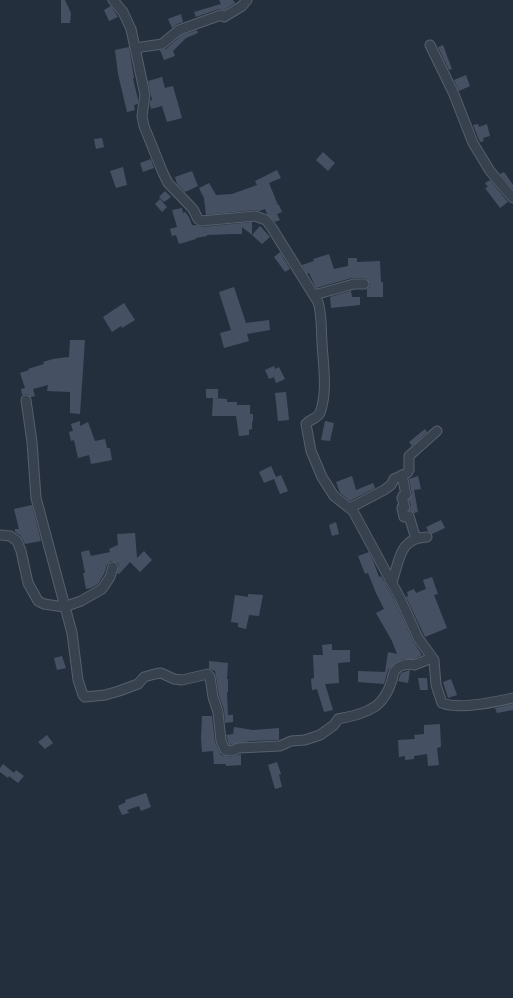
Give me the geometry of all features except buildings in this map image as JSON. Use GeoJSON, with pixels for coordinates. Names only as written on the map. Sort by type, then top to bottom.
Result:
{"type":"FeatureCollection","features":[{"type":"Feature","properties":{"kind":"street"},"geometry":{"type":"LineString","coordinates":[[113,0],[123,12],[131,29],[145,95],[142,116],[144,126],[165,178],[201,221],[255,216],[266,220],[314,295],[320,308],[324,398],[320,414],[306,424],[311,451],[322,477],[334,496],[353,511],[418,638],[432,658],[434,662],[437,690],[442,703],[472,706],[513,698]]}},
{"type":"Feature","properties":{"kind":"street"},"geometry":{"type":"LineString","coordinates":[[136,48],[162,44],[179,30],[221,15],[224,17],[242,6],[247,0]]}},
{"type":"Feature","properties":{"kind":"street"},"geometry":{"type":"LineString","coordinates":[[430,45],[453,92],[473,143],[490,171],[513,198]]}},
{"type":"Feature","properties":{"kind":"street"},"geometry":{"type":"LineString","coordinates":[[314,295],[354,284],[364,284]]}},
{"type":"Feature","properties":{"kind":"street"},"geometry":{"type":"LineString","coordinates":[[26,400],[32,442],[36,498],[72,633],[78,680],[83,696],[100,696],[119,691],[138,684],[144,677],[154,674],[160,673],[174,679],[182,680],[208,674],[218,712],[221,741],[225,750],[232,751],[238,748],[280,746],[291,741],[305,740],[320,735],[334,726],[338,718],[348,718],[376,706],[386,694],[395,670],[400,666],[411,664],[414,665],[432,658]]}},
{"type":"Feature","properties":{"kind":"street"},"geometry":{"type":"LineString","coordinates":[[350,508],[384,490],[391,485],[394,479],[402,476],[409,470],[409,456],[437,431]]}},
{"type":"Feature","properties":{"kind":"street"},"geometry":{"type":"LineString","coordinates":[[402,476],[406,495],[402,498],[405,507],[402,508],[404,517],[409,516],[416,539]]}},
{"type":"Feature","properties":{"kind":"street"},"geometry":{"type":"LineString","coordinates":[[0,535],[10,536],[17,541],[26,577],[38,602],[44,604],[64,607],[81,601],[102,589],[110,577],[113,567]]}},
{"type":"Feature","properties":{"kind":"street"},"geometry":{"type":"LineString","coordinates":[[390,581],[393,579],[400,552],[410,542],[427,537]]}}]}
